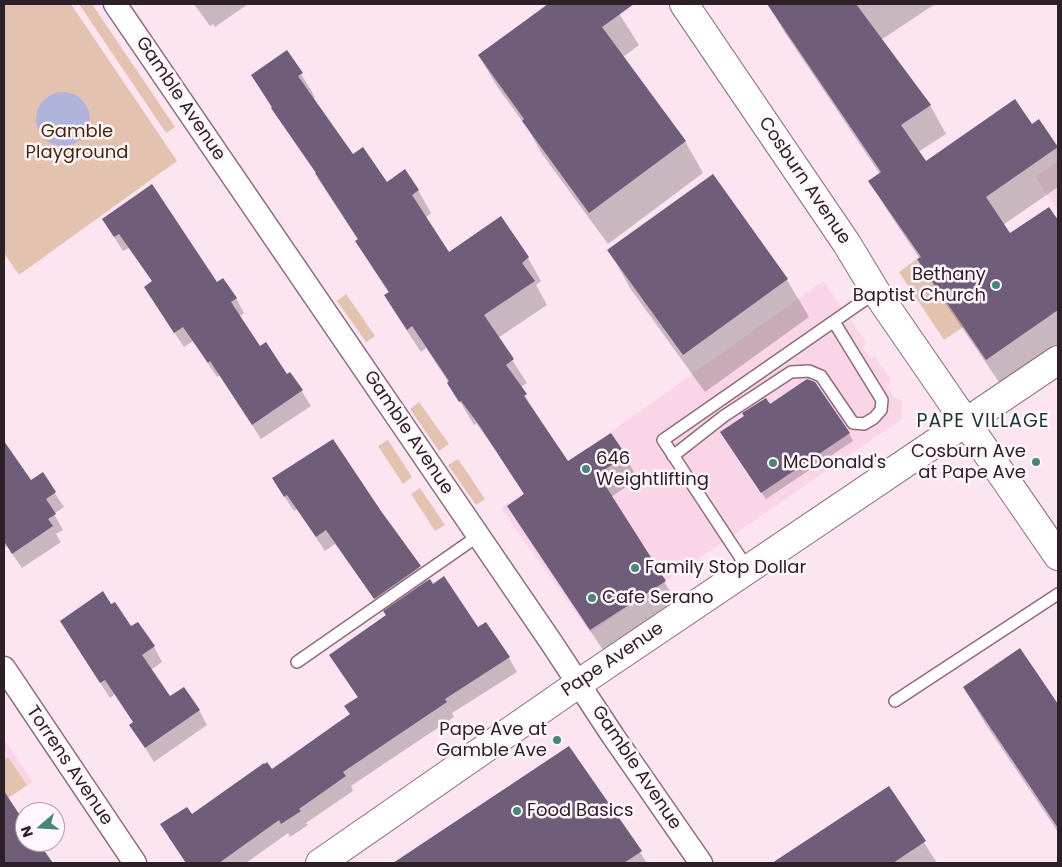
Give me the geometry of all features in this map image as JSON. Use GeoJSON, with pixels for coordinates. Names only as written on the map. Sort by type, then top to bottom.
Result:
{"type":"FeatureCollection","features":[{"type":"Feature","properties":{"kind":"main road","name":"Cosburn Avenue"},"geometry":{"type":"LineString","coordinates":[[684,4],[847,244],[876,292],[1058,556]]}},
{"type":"Feature","properties":{"kind":"main road","name":"Pape Avenue"},"geometry":{"type":"LineString","coordinates":[[320,863],[578,684],[1058,360]]}},
{"type":"Feature","properties":{"kind":"street","name":"Gamble Avenue"},"geometry":{"type":"LineString","coordinates":[[115,4],[701,863]]}},
{"type":"Feature","properties":{"kind":"street","name":"Torrens Avenue"},"geometry":{"type":"LineString","coordinates":[[4,668],[135,863]]}},
{"type":"Feature","properties":{"kind":"lane"},"geometry":{"type":"LineString","coordinates":[[748,570],[663,440],[876,292]]}},
{"type":"Feature","properties":{"kind":"lane"},"geometry":{"type":"LineString","coordinates":[[673,456],[724,416],[792,372],[808,371],[820,376],[853,423],[864,424],[874,418],[881,410],[882,400],[834,322]]}},
{"type":"Feature","properties":{"kind":"lane"},"geometry":{"type":"LineString","coordinates":[[297,662],[478,536]]}},
{"type":"Feature","properties":{"kind":"lane"},"geometry":{"type":"LineString","coordinates":[[894,701],[1058,594]]}},
{"type":"Feature","properties":{"kind":"shaded area"},"geometry":{"type":"Polygon","coordinates":[[[1058,161],[1058,210],[1035,177],[1058,161]]]}},
{"type":"Feature","properties":{"kind":"shaded area"},"geometry":{"type":"Polygon","coordinates":[[[823,281],[867,343],[862,347],[871,359],[875,356],[891,380],[887,387],[894,398],[902,400],[901,420],[590,633],[501,508],[823,281]]]}},
{"type":"Feature","properties":{"kind":"shaded area"},"geometry":{"type":"Polygon","coordinates":[[[4,739],[33,782],[4,801],[4,739]]]}},
{"type":"Feature","properties":{"kind":"green space","name":"Gamble Playground"},"geometry":{"type":"Polygon","coordinates":[[[4,4],[71,4],[177,161],[19,275],[4,253],[4,4]]]}},
{"type":"Feature","properties":{"kind":"green space"},"geometry":{"type":"Polygon","coordinates":[[[79,4],[92,4],[175,127],[166,133],[79,4]]]}},
{"type":"Feature","properties":{"kind":"green space"},"geometry":{"type":"Polygon","coordinates":[[[917,259],[963,327],[944,340],[899,272],[917,259]]]}},
{"type":"Feature","properties":{"kind":"green space"},"geometry":{"type":"Polygon","coordinates":[[[346,294],[375,336],[366,342],[337,301],[346,294]]]}},
{"type":"Feature","properties":{"kind":"green space"},"geometry":{"type":"Polygon","coordinates":[[[419,402],[449,444],[439,451],[410,409],[419,402]]]}},
{"type":"Feature","properties":{"kind":"green space"},"geometry":{"type":"Polygon","coordinates":[[[388,440],[412,477],[403,484],[378,446],[388,440]]]}},
{"type":"Feature","properties":{"kind":"green space"},"geometry":{"type":"Polygon","coordinates":[[[458,459],[485,499],[476,505],[448,465],[458,459]]]}},
{"type":"Feature","properties":{"kind":"green space"},"geometry":{"type":"Polygon","coordinates":[[[420,488],[445,525],[435,531],[411,494],[420,488]]]}},
{"type":"Feature","properties":{"kind":"green space"},"geometry":{"type":"Polygon","coordinates":[[[8,757],[27,785],[4,801],[4,760],[8,757]]]}},
{"type":"Feature","properties":{"kind":"water"},"geometry":{"type":"Polygon","coordinates":[[[63,92],[73,94],[82,100],[88,109],[90,119],[88,129],[82,138],[73,144],[63,146],[53,144],[44,138],[38,129],[36,119],[38,109],[44,100],[53,94],[63,92]]]}},
{"type":"Feature","properties":{"kind":"building"},"geometry":{"type":"Polygon","coordinates":[[[548,4],[634,4],[602,27],[686,141],[589,213],[522,121],[524,119],[478,55],[548,4]]]}},
{"type":"Feature","properties":{"kind":"building"},"geometry":{"type":"Polygon","coordinates":[[[767,4],[856,4],[931,105],[901,125],[926,161],[1015,99],[1032,124],[1039,119],[1058,147],[986,197],[1010,233],[1049,207],[1058,220],[1058,310],[986,360],[917,259],[921,257],[868,181],[881,172],[767,4]]]}},
{"type":"Feature","properties":{"kind":"building"},"geometry":{"type":"Polygon","coordinates":[[[287,50],[303,73],[298,76],[353,154],[363,147],[387,182],[405,169],[419,190],[412,195],[449,252],[501,216],[529,257],[522,263],[535,281],[484,315],[514,359],[506,365],[527,394],[524,396],[568,461],[611,433],[626,455],[598,474],[666,581],[590,630],[507,506],[524,494],[479,425],[461,401],[459,402],[447,383],[449,381],[412,326],[407,330],[384,295],[389,292],[355,241],[358,239],[251,75],[287,50]]]}},
{"type":"Feature","properties":{"kind":"building"},"geometry":{"type":"Polygon","coordinates":[[[713,174],[788,279],[683,355],[607,250],[713,174]]]}},
{"type":"Feature","properties":{"kind":"building"},"geometry":{"type":"Polygon","coordinates":[[[152,184],[217,282],[223,278],[237,298],[231,302],[260,346],[266,342],[287,374],[290,372],[303,390],[252,425],[210,361],[208,363],[183,327],[174,333],[144,287],[152,281],[119,234],[114,237],[102,219],[152,184]]]}},
{"type":"Feature","properties":{"kind":"building","name":"McDonald's"},"geometry":{"type":"Polygon","coordinates":[[[807,379],[815,382],[850,433],[761,493],[720,432],[744,416],[742,413],[766,398],[770,404],[807,379]]]}},
{"type":"Feature","properties":{"kind":"building"},"geometry":{"type":"Polygon","coordinates":[[[333,439],[381,511],[421,566],[374,599],[326,530],[316,537],[287,495],[284,497],[272,478],[333,439]]]}},
{"type":"Feature","properties":{"kind":"building"},"geometry":{"type":"Polygon","coordinates":[[[4,441],[31,480],[43,472],[56,492],[46,499],[56,514],[48,519],[53,526],[12,554],[4,541],[4,441]]]}},
{"type":"Feature","properties":{"kind":"building"},"geometry":{"type":"Polygon","coordinates":[[[444,576],[478,627],[486,622],[510,657],[445,699],[447,702],[343,772],[346,776],[281,824],[279,820],[219,863],[186,863],[160,824],[187,807],[192,814],[264,763],[267,762],[272,769],[350,714],[344,706],[358,697],[329,655],[386,615],[383,611],[430,579],[433,584],[444,576]]]}},
{"type":"Feature","properties":{"kind":"building"},"geometry":{"type":"Polygon","coordinates":[[[103,591],[111,604],[115,602],[131,626],[138,622],[155,646],[142,655],[170,696],[184,687],[200,710],[145,748],[129,725],[133,722],[105,680],[100,683],[60,621],[103,591]]]}},
{"type":"Feature","properties":{"kind":"building"},"geometry":{"type":"Polygon","coordinates":[[[1020,648],[1058,704],[1058,828],[963,687],[1020,648]]]}},
{"type":"Feature","properties":{"kind":"building","name":"Food Basics"},"geometry":{"type":"Polygon","coordinates":[[[569,746],[642,851],[624,863],[393,863],[569,746]]]}},
{"type":"Feature","properties":{"kind":"building"},"geometry":{"type":"Polygon","coordinates":[[[889,786],[926,841],[893,863],[772,863],[889,786]]]}},
{"type":"Feature","properties":{"kind":"building"},"geometry":{"type":"Polygon","coordinates":[[[4,791],[15,808],[15,852],[45,852],[53,863],[4,863],[4,791]]]}},
{"type":"Feature","properties":{"kind":"place","name":"Bethany Baptist Church"},"geometry":{"type":"Point","coordinates":[996,285]}},
{"type":"Feature","properties":{"kind":"place","name":"Cosburn Ave at Pape Ave"},"geometry":{"type":"Point","coordinates":[1036,462]}},
{"type":"Feature","properties":{"kind":"place","name":"McDonald's"},"geometry":{"type":"Point","coordinates":[773,463]}},
{"type":"Feature","properties":{"kind":"place","name":"646 Weightlifting"},"geometry":{"type":"Point","coordinates":[586,469]}},
{"type":"Feature","properties":{"kind":"place","name":"Family Stop Dollar"},"geometry":{"type":"Point","coordinates":[635,568]}},
{"type":"Feature","properties":{"kind":"place","name":"Cafe Serano"},"geometry":{"type":"Point","coordinates":[592,598]}},
{"type":"Feature","properties":{"kind":"place","name":"Pape Ave at Gamble Ave"},"geometry":{"type":"Point","coordinates":[557,740]}},
{"type":"Feature","properties":{"kind":"place","name":"Food Basics"},"geometry":{"type":"Point","coordinates":[517,811]}},
{"type":"Feature","properties":{"kind":"district","name":"PAPE VILLAGE"},"geometry":{"type":"Point","coordinates":[983,422]}}]}
